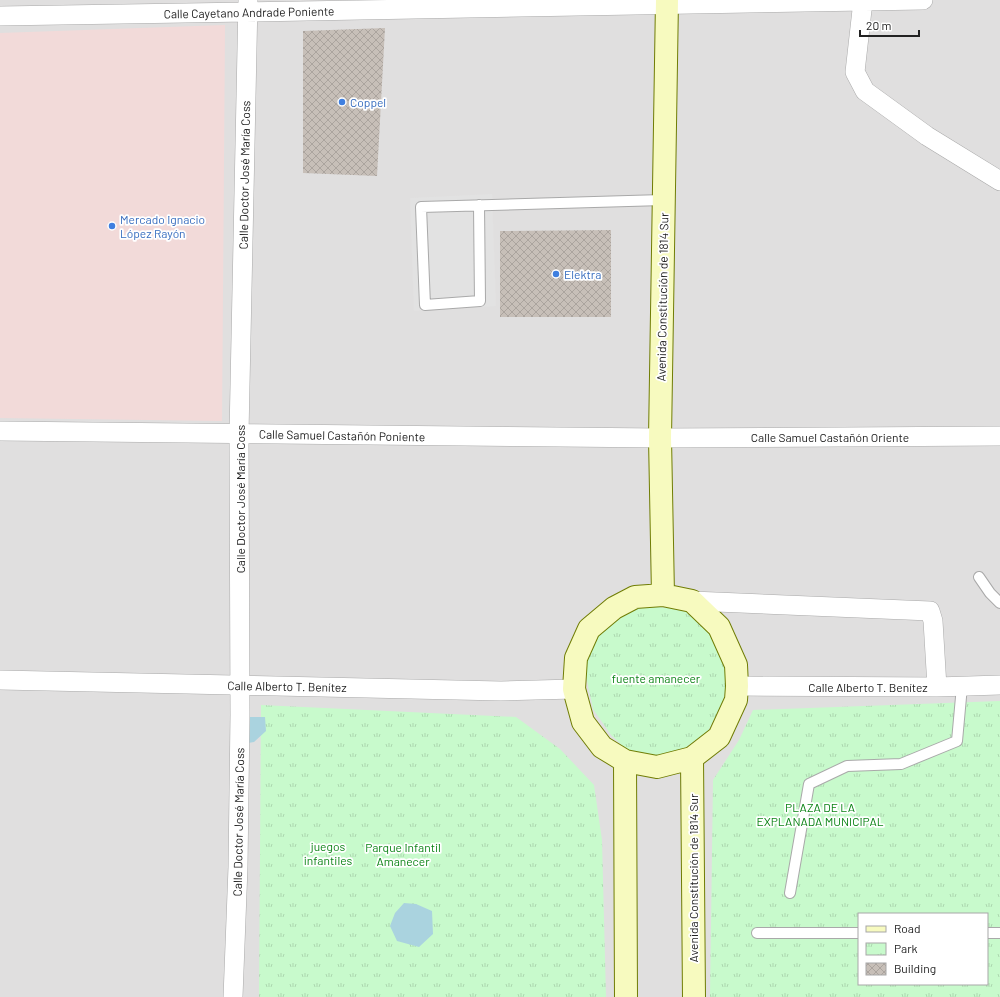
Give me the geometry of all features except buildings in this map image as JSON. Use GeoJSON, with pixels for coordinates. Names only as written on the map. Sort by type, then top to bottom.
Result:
{"type":"FeatureCollection","features":[{"type":"Feature","properties":{"kind":"main road","name":"Avenida Constitución de 1814 Sur"},"geometry":{"type":"LineString","coordinates":[[663,595],[660,438],[667,2]]}},
{"type":"Feature","properties":{"kind":"main road"},"geometry":{"type":"LineString","coordinates":[[663,595],[692,601],[719,627],[736,665],[736,700],[719,737],[692,758],[657,767],[625,761],[602,747],[583,722],[574,689],[576,658],[589,629],[614,608],[635,597],[663,595]]}},
{"type":"Feature","properties":{"kind":"main road","name":"Avenida Constitución de 1814 Sur"},"geometry":{"type":"LineString","coordinates":[[692,758],[694,997]]}},
{"type":"Feature","properties":{"kind":"main road"},"geometry":{"type":"LineString","coordinates":[[625,761],[626,997]]}},
{"type":"Feature","properties":{"kind":"street","name":"Calle Cayetano Andrade Poniente"},"geometry":{"type":"LineString","coordinates":[[0,16],[248,6],[923,0]]}},
{"type":"Feature","properties":{"kind":"street"},"geometry":{"type":"LineString","coordinates":[[863,1],[855,72],[866,90],[927,136],[1000,181]]}},
{"type":"Feature","properties":{"kind":"street","name":"Calle Doctor José María Coss"},"geometry":{"type":"LineString","coordinates":[[234,997],[241,685],[239,434],[248,6]]}},
{"type":"Feature","properties":{"kind":"street","name":"Calle Samuel Castañón Poniente"},"geometry":{"type":"LineString","coordinates":[[0,431],[660,438]]}},
{"type":"Feature","properties":{"kind":"street","name":"Calle Samuel Castañón Oriente"},"geometry":{"type":"LineString","coordinates":[[660,438],[1000,436]]}},
{"type":"Feature","properties":{"kind":"street"},"geometry":{"type":"LineString","coordinates":[[692,601],[930,611],[933,621],[937,687]]}},
{"type":"Feature","properties":{"kind":"street","name":"Calle Alberto T. Benítez"},"geometry":{"type":"LineString","coordinates":[[0,680],[501,692],[574,689]]}},
{"type":"Feature","properties":{"kind":"street","name":"Calle Alberto T. Benítez"},"geometry":{"type":"LineString","coordinates":[[737,686],[937,687],[1000,685]]}},
{"type":"Feature","properties":{"kind":"lane"},"geometry":{"type":"LineString","coordinates":[[479,205],[480,301],[425,305],[421,207],[479,205],[664,200]]}},
{"type":"Feature","properties":{"kind":"lane"},"geometry":{"type":"LineString","coordinates":[[979,577],[990,593],[1000,603]]}},
{"type":"Feature","properties":{"kind":"lane"},"geometry":{"type":"LineString","coordinates":[[790,893],[809,784],[847,766],[901,764],[957,740],[962,686]]}},
{"type":"Feature","properties":{"kind":"lane"},"geometry":{"type":"LineString","coordinates":[[757,933],[858,933]]}},
{"type":"Feature","properties":{"kind":"lane"},"geometry":{"type":"LineString","coordinates":[[988,933],[1000,933]]}},
{"type":"Feature","properties":{"kind":"shaded area"},"geometry":{"type":"Polygon","coordinates":[[[0,0],[1000,0],[1000,997],[0,997],[0,0]]]}},
{"type":"Feature","properties":{"kind":"shaded area","name":"Mercado Ignacio López Rayón"},"geometry":{"type":"Polygon","coordinates":[[[225,25],[222,421],[0,418],[0,33],[225,25]]]}},
{"type":"Feature","properties":{"kind":"shaded area"},"geometry":{"type":"Polygon","coordinates":[[[492,194],[496,306],[414,311],[410,198],[492,194]]]}},
{"type":"Feature","properties":{"kind":"green space","name":"fuente amanecer"},"geometry":{"type":"Polygon","coordinates":[[[638,605],[689,610],[715,633],[725,668],[726,687],[723,702],[708,731],[681,751],[654,757],[627,750],[611,735],[593,709],[583,662],[594,636],[638,605]]]}},
{"type":"Feature","properties":{"kind":"green space","name":"PLAZA DE LA EXPLANADA MUNICIPAL"},"geometry":{"type":"Polygon","coordinates":[[[1000,701],[1000,997],[710,997],[713,780],[739,740],[753,710],[1000,701]]]}},
{"type":"Feature","properties":{"kind":"green space","name":"Parque Infantil Amanecer"},"geometry":{"type":"Polygon","coordinates":[[[261,705],[516,717],[560,749],[594,785],[602,840],[606,997],[259,997],[261,705]]]}},
{"type":"Feature","properties":{"kind":"water"},"geometry":{"type":"Polygon","coordinates":[[[248,717],[265,717],[266,731],[254,742],[248,743],[248,717]]]}},
{"type":"Feature","properties":{"kind":"water"},"geometry":{"type":"Polygon","coordinates":[[[404,903],[416,904],[432,911],[433,934],[419,947],[397,941],[390,926],[395,913],[404,903]]]}},
{"type":"Feature","properties":{"kind":"place","name":"Coppel"},"geometry":{"type":"Point","coordinates":[342,102]}},
{"type":"Feature","properties":{"kind":"place","name":"Mercado Ignacio López Rayón"},"geometry":{"type":"Point","coordinates":[112,226]}},
{"type":"Feature","properties":{"kind":"place","name":"Elektra"},"geometry":{"type":"Point","coordinates":[556,274]}},
{"type":"Feature","properties":{"kind":"park label","name":"juegos infantiles"},"geometry":{"type":"Point","coordinates":[328,853]}}]}
